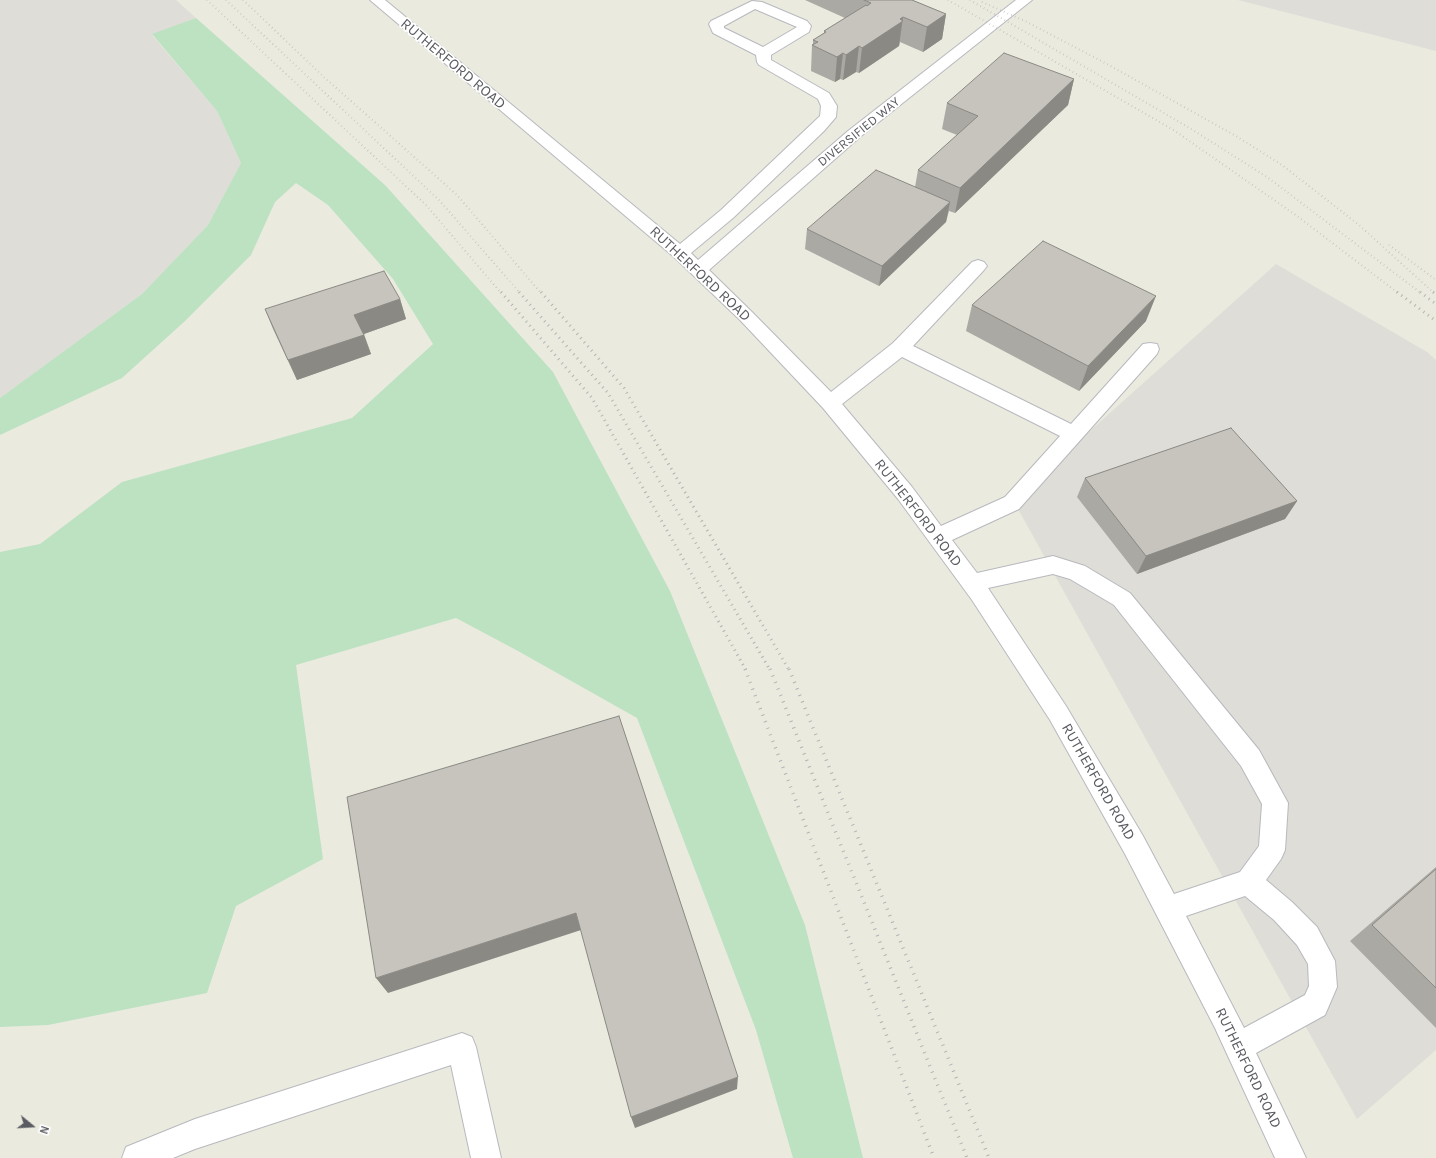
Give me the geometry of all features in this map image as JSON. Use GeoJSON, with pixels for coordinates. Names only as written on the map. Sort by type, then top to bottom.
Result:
{"type":"FeatureCollection","features":[{"type":"Feature","properties":{"kind":"street","name":"RUTHERFORD ROAD"},"geometry":{"type":"LineString","coordinates":[[377,0],[680,253],[746,316],[830,403],[905,493],[971,583],[1058,713],[1134,845],[1168,909],[1238,1047],[1291,1158]]}},
{"type":"Feature","properties":{"kind":"street","name":"DIVERSIFIED WAY"},"geometry":{"type":"LineString","coordinates":[[698,270],[854,134],[1025,0]]}},
{"type":"Feature","properties":{"kind":"street"},"geometry":{"type":"LineString","coordinates":[[757,5],[804,26],[804,29],[763,53],[718,30],[716,24],[748,6],[757,5]]}},
{"type":"Feature","properties":{"kind":"street"},"geometry":{"type":"LineString","coordinates":[[680,253],[727,214],[828,117],[830,106],[824,96],[764,62],[763,53]]}},
{"type":"Feature","properties":{"kind":"street"},"geometry":{"type":"LineString","coordinates":[[830,403],[900,348],[978,266]]}},
{"type":"Feature","properties":{"kind":"street"},"geometry":{"type":"LineString","coordinates":[[900,348],[1074,434]]}},
{"type":"Feature","properties":{"kind":"street"},"geometry":{"type":"LineString","coordinates":[[937,536],[1012,503],[1150,349]]}},
{"type":"Feature","properties":{"kind":"street"},"geometry":{"type":"LineString","coordinates":[[971,583],[1053,565],[1076,572],[1122,599],[1250,758],[1275,803],[1272,850],[1249,882],[1168,909]]}},
{"type":"Feature","properties":{"kind":"street"},"geometry":{"type":"LineString","coordinates":[[1238,1047],[1315,1005],[1323,987],[1321,961],[1307,936],[1283,911],[1249,882]]}},
{"type":"Feature","properties":{"kind":"street"},"geometry":{"type":"LineString","coordinates":[[137,1158],[195,1134],[462,1047],[486,1158]]}},
{"type":"Feature","properties":{"kind":"shaded area"},"geometry":{"type":"Polygon","coordinates":[[[0,0],[176,0],[196,18],[152,35],[217,111],[241,163],[208,225],[142,294],[0,398],[0,0]]]}},
{"type":"Feature","properties":{"kind":"shaded area"},"geometry":{"type":"Polygon","coordinates":[[[1238,0],[1436,0],[1436,51],[1238,0]]]}},
{"type":"Feature","properties":{"kind":"shaded area"},"geometry":{"type":"Polygon","coordinates":[[[1276,264],[1427,352],[1436,360],[1436,1050],[1357,1119],[1013,500],[1276,264]]]}},
{"type":"Feature","properties":{"kind":"green space"},"geometry":{"type":"Polygon","coordinates":[[[196,18],[385,185],[553,372],[670,591],[805,925],[863,1158],[793,1158],[756,1030],[637,718],[456,618],[296,665],[323,859],[236,906],[207,993],[48,1025],[0,1027],[0,552],[40,544],[122,482],[352,418],[433,344],[393,279],[328,205],[296,183],[275,202],[251,255],[185,321],[122,378],[0,435],[0,398],[142,294],[208,225],[241,163],[217,111],[152,34],[196,18]]]}},
{"type":"Feature","properties":{"kind":"building"},"geometry":{"type":"Polygon","coordinates":[[[864,0],[912,0],[946,14],[927,27],[903,17],[900,19],[903,21],[862,48],[859,46],[846,55],[843,53],[837,57],[812,45],[818,42],[813,40],[826,32],[824,31],[871,3],[864,0]]]}},
{"type":"Feature","properties":{"kind":"building"},"geometry":{"type":"Polygon","coordinates":[[[1004,53],[1074,79],[960,188],[918,170],[978,116],[947,103],[1004,53]]]}},
{"type":"Feature","properties":{"kind":"building"},"geometry":{"type":"Polygon","coordinates":[[[876,170],[950,202],[882,266],[807,229],[876,170]]]}},
{"type":"Feature","properties":{"kind":"building"},"geometry":{"type":"Polygon","coordinates":[[[1043,241],[1156,296],[1088,366],[972,305],[1043,241]]]}},
{"type":"Feature","properties":{"kind":"building"},"geometry":{"type":"Polygon","coordinates":[[[384,271],[400,299],[354,315],[364,335],[288,360],[265,309],[384,271]]]}},
{"type":"Feature","properties":{"kind":"building"},"geometry":{"type":"Polygon","coordinates":[[[1231,428],[1297,501],[1146,556],[1085,478],[1231,428]]]}},
{"type":"Feature","properties":{"kind":"building"},"geometry":{"type":"Polygon","coordinates":[[[619,716],[738,1077],[631,1117],[576,913],[376,978],[347,797],[619,716]]]}},
{"type":"Feature","properties":{"kind":"building"},"geometry":{"type":"Polygon","coordinates":[[[1436,869],[1436,988],[1372,925],[1436,869]]]}},
{"type":"Feature","properties":{"kind":"railway"},"geometry":{"type":"LineString","coordinates":[[207,0],[426,205],[501,293]]}},
{"type":"Feature","properties":{"kind":"railway"},"geometry":{"type":"LineString","coordinates":[[226,0],[439,200],[520,293]]}},
{"type":"Feature","properties":{"kind":"railway"},"geometry":{"type":"LineString","coordinates":[[243,0],[325,78],[457,195],[541,293]]}},
{"type":"Feature","properties":{"kind":"railway"},"geometry":{"type":"LineString","coordinates":[[948,0],[1175,131],[1297,216],[1398,293]]}},
{"type":"Feature","properties":{"kind":"railway"},"geometry":{"type":"LineString","coordinates":[[970,0],[1188,127],[1267,177],[1421,293]]}},
{"type":"Feature","properties":{"kind":"railway"},"geometry":{"type":"LineString","coordinates":[[982,2],[1025,21],[1107,64],[1236,136],[1282,165],[1359,225],[1434,293]]}},
{"type":"Feature","properties":{"kind":"railway"},"geometry":{"type":"LineString","coordinates":[[1389,245],[1436,280]]}},
{"type":"Feature","properties":{"kind":"railway"},"geometry":{"type":"LineString","coordinates":[[501,292],[592,398],[746,670]]}},
{"type":"Feature","properties":{"kind":"railway"},"geometry":{"type":"LineString","coordinates":[[519,292],[608,393],[770,670]]}},
{"type":"Feature","properties":{"kind":"railway"},"geometry":{"type":"LineString","coordinates":[[541,292],[624,388],[789,670]]}},
{"type":"Feature","properties":{"kind":"railway"},"geometry":{"type":"LineString","coordinates":[[1397,292],[1436,321]]}},
{"type":"Feature","properties":{"kind":"railway"},"geometry":{"type":"LineString","coordinates":[[1420,292],[1436,304]]}},
{"type":"Feature","properties":{"kind":"railway"},"geometry":{"type":"LineString","coordinates":[[745,669],[934,1158]]}},
{"type":"Feature","properties":{"kind":"railway"},"geometry":{"type":"LineString","coordinates":[[770,669],[967,1158]]}},
{"type":"Feature","properties":{"kind":"railway"},"geometry":{"type":"LineString","coordinates":[[789,669],[989,1158]]}}]}
